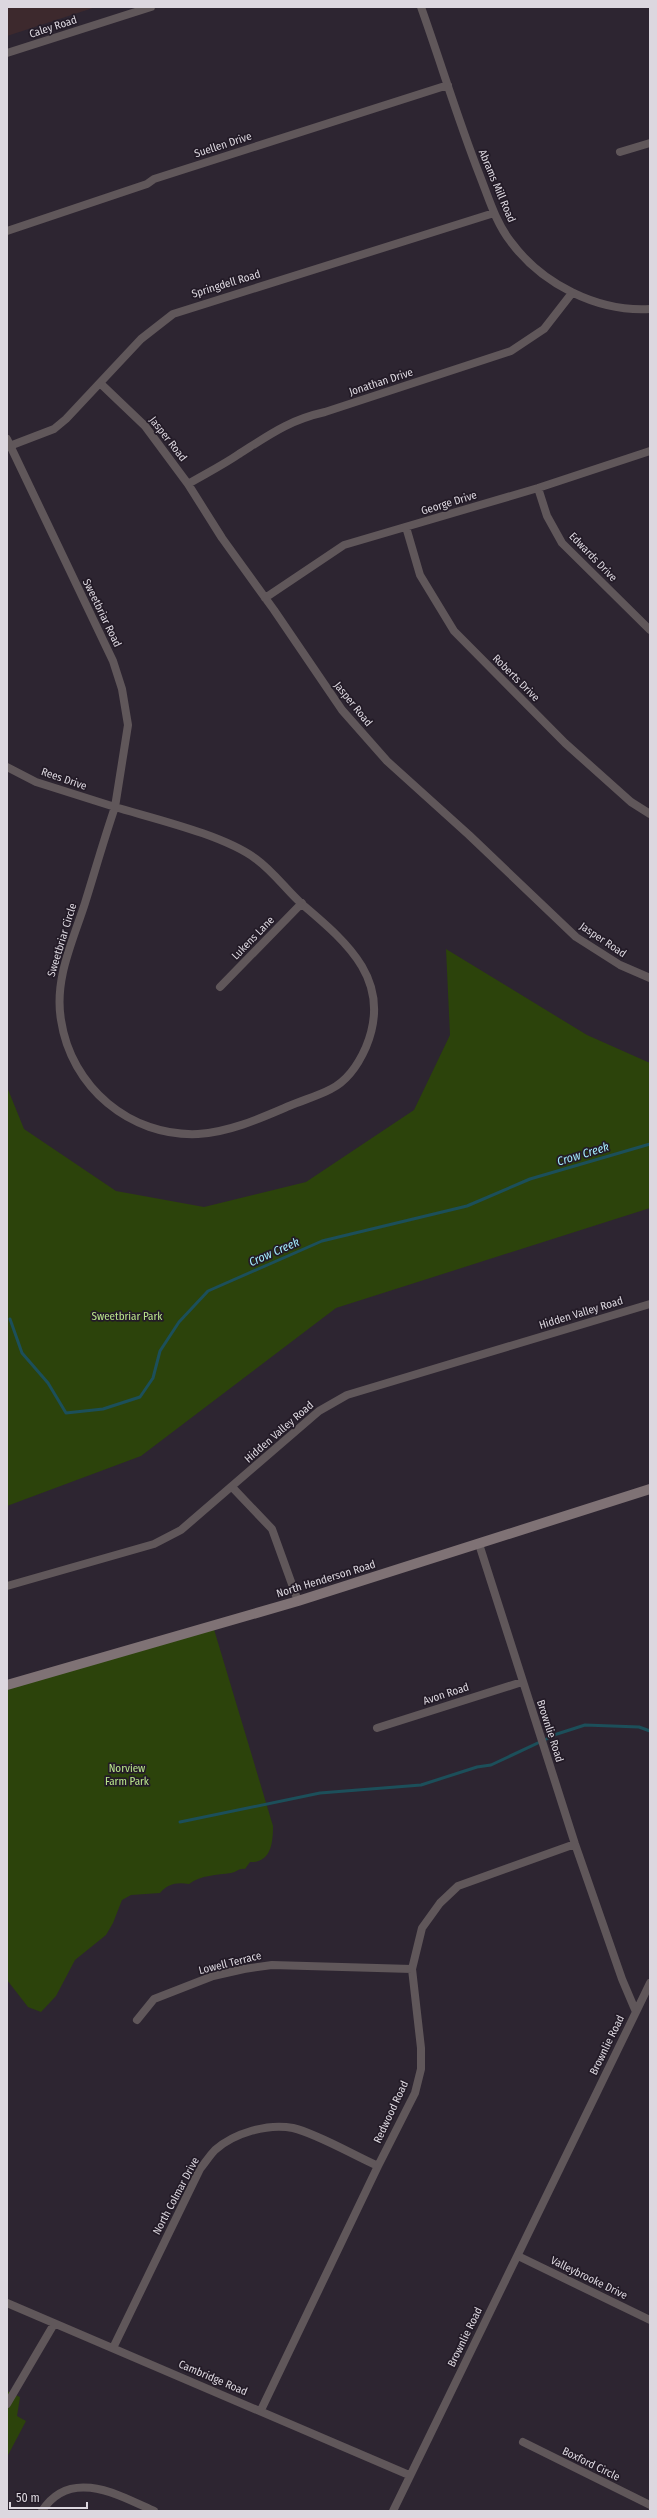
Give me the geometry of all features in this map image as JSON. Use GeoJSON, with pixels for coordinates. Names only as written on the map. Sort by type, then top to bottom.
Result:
{"type":"FeatureCollection","features":[{"type":"Feature","properties":{"kind":"street","name":"Caley Road"},"geometry":{"type":"LineString","coordinates":[[7,53],[151,7]]}},
{"type":"Feature","properties":{"kind":"street","name":"Abrams Mill Road"},"geometry":{"type":"LineString","coordinates":[[421,7],[448,85],[456,115],[494,212],[511,242],[532,267],[572,293],[605,305],[632,309],[650,309]]}},
{"type":"Feature","properties":{"kind":"street","name":"Suellen Drive"},"geometry":{"type":"LineString","coordinates":[[7,231],[142,186],[154,179],[448,85]]}},
{"type":"Feature","properties":{"kind":"street"},"geometry":{"type":"LineString","coordinates":[[620,152],[650,143]]}},
{"type":"Feature","properties":{"kind":"street","name":"Springdell Road"},"geometry":{"type":"LineString","coordinates":[[8,444],[54,429],[77,410],[141,339],[173,314],[494,212]]}},
{"type":"Feature","properties":{"kind":"street","name":"Jonathan Drive"},"geometry":{"type":"LineString","coordinates":[[188,484],[240,454],[262,437],[306,416],[325,412],[511,351],[544,329],[572,293]]}},
{"type":"Feature","properties":{"kind":"street","name":"Jasper Road"},"geometry":{"type":"LineString","coordinates":[[101,384],[145,426],[188,484],[222,538],[342,710],[387,761],[469,835],[576,937],[620,965],[650,978]]}},
{"type":"Feature","properties":{"kind":"street","name":"Sweetbriar Road"},"geometry":{"type":"LineString","coordinates":[[8,444],[108,650],[122,689],[128,725],[115,807]]}},
{"type":"Feature","properties":{"kind":"street","name":"George Drive"},"geometry":{"type":"LineString","coordinates":[[265,598],[344,545],[538,488],[650,451]]}},
{"type":"Feature","properties":{"kind":"street","name":"Edwards Drive"},"geometry":{"type":"LineString","coordinates":[[538,488],[547,516],[562,543],[650,630]]}},
{"type":"Feature","properties":{"kind":"street","name":"Roberts Drive"},"geometry":{"type":"LineString","coordinates":[[406,527],[420,575],[454,631],[565,743],[631,802],[650,814]]}},
{"type":"Feature","properties":{"kind":"street","name":"Rees Drive"},"geometry":{"type":"LineString","coordinates":[[7,767],[36,782],[115,807]]}},
{"type":"Feature","properties":{"kind":"street","name":"Sweetbriar Circle"},"geometry":{"type":"LineString","coordinates":[[115,807],[164,821],[232,846],[255,858],[302,903],[339,937],[369,978],[376,1006],[373,1031],[363,1054],[347,1078],[332,1089],[237,1126],[202,1134],[177,1134],[146,1126],[110,1105],[87,1084],[67,1045],[61,1020],[59,990],[72,939],[115,807]]}},
{"type":"Feature","properties":{"kind":"street","name":"Lukens Lane"},"geometry":{"type":"LineString","coordinates":[[220,987],[302,903]]}},
{"type":"Feature","properties":{"kind":"street","name":"Hidden Valley Road"},"geometry":{"type":"LineString","coordinates":[[7,1586],[164,1540],[181,1530],[319,1411],[347,1395],[650,1304]]}},
{"type":"Feature","properties":{"kind":"street"},"geometry":{"type":"LineString","coordinates":[[232,1487],[272,1529],[298,1601]]}},
{"type":"Feature","properties":{"kind":"street","name":"North Henderson Road"},"geometry":{"type":"LineString","coordinates":[[7,1685],[298,1601],[650,1489]]}},
{"type":"Feature","properties":{"kind":"street","name":"Brownlie Road"},"geometry":{"type":"LineString","coordinates":[[393,2511],[409,2475],[518,2256],[636,2012],[622,1979],[575,1844],[479,1544]]}},
{"type":"Feature","properties":{"kind":"street","name":"Avon Road"},"geometry":{"type":"LineString","coordinates":[[378,1728],[522,1682]]}},
{"type":"Feature","properties":{"kind":"street","name":"Redwood Road"},"geometry":{"type":"LineString","coordinates":[[261,2410],[378,2166],[415,2093],[421,2069],[412,1969],[422,1928],[440,1903],[458,1886],[575,1844]]}},
{"type":"Feature","properties":{"kind":"street","name":"Lowell Terrace"},"geometry":{"type":"LineString","coordinates":[[137,2020],[154,1999],[213,1976],[244,1969],[272,1965],[412,1969]]}},
{"type":"Feature","properties":{"kind":"street"},"geometry":{"type":"LineString","coordinates":[[636,2012],[650,1983]]}},
{"type":"Feature","properties":{"kind":"street","name":"North Colmar Drive"},"geometry":{"type":"LineString","coordinates":[[113,2348],[200,2169],[214,2150],[228,2140],[242,2134],[268,2128],[293,2128],[378,2166]]}},
{"type":"Feature","properties":{"kind":"street","name":"Valleybrooke Drive"},"geometry":{"type":"LineString","coordinates":[[518,2256],[650,2320]]}},
{"type":"Feature","properties":{"kind":"street","name":"Cambridge Road"},"geometry":{"type":"LineString","coordinates":[[7,2303],[261,2410],[409,2475]]}},
{"type":"Feature","properties":{"kind":"street"},"geometry":{"type":"LineString","coordinates":[[7,2404],[54,2324]]}},
{"type":"Feature","properties":{"kind":"street","name":"Boxford Circle"},"geometry":{"type":"LineString","coordinates":[[523,2442],[650,2505]]}},
{"type":"Feature","properties":{"kind":"street"},"geometry":{"type":"LineString","coordinates":[[42,2511],[54,2498],[65,2491],[92,2488],[104,2489],[154,2511]]}},
{"type":"Feature","properties":{"kind":"shaded area"},"geometry":{"type":"Polygon","coordinates":[[[7,7],[96,7],[7,36],[7,7]]]}},
{"type":"Feature","properties":{"kind":"green space","name":"Sweetbriar Park"},"geometry":{"type":"Polygon","coordinates":[[[446,949],[587,1035],[650,1063],[650,1208],[336,1308],[141,1456],[7,1506],[7,1087],[24,1129],[116,1191],[204,1207],[306,1182],[414,1110],[450,1035],[446,949]]]}},
{"type":"Feature","properties":{"kind":"green space","name":"Norview Farm Park"},"geometry":{"type":"Polygon","coordinates":[[[213,1626],[273,1826],[271,1845],[267,1856],[257,1861],[250,1862],[245,1869],[231,1873],[204,1877],[189,1884],[173,1884],[160,1893],[131,1895],[122,1900],[113,1923],[106,1935],[75,1960],[56,1996],[41,2012],[28,2007],[7,1980],[7,1686],[213,1626]]]}},
{"type":"Feature","properties":{"kind":"green space"},"geometry":{"type":"Polygon","coordinates":[[[7,2391],[20,2397],[17,2416],[26,2421],[7,2457],[7,2391]]]}},
{"type":"Feature","properties":{"kind":"waterway","name":"Crow Creek"},"geometry":{"type":"LineString","coordinates":[[10,1319],[22,1353],[48,1383],[66,1413],[103,1409],[140,1397],[153,1378],[160,1351],[179,1322],[208,1291],[322,1241],[467,1206],[530,1179],[650,1144]]}},
{"type":"Feature","properties":{"kind":"waterway"},"geometry":{"type":"LineString","coordinates":[[180,1822],[320,1793],[421,1785],[477,1767],[491,1765],[557,1734],[585,1725],[639,1727],[650,1731]]}}]}
